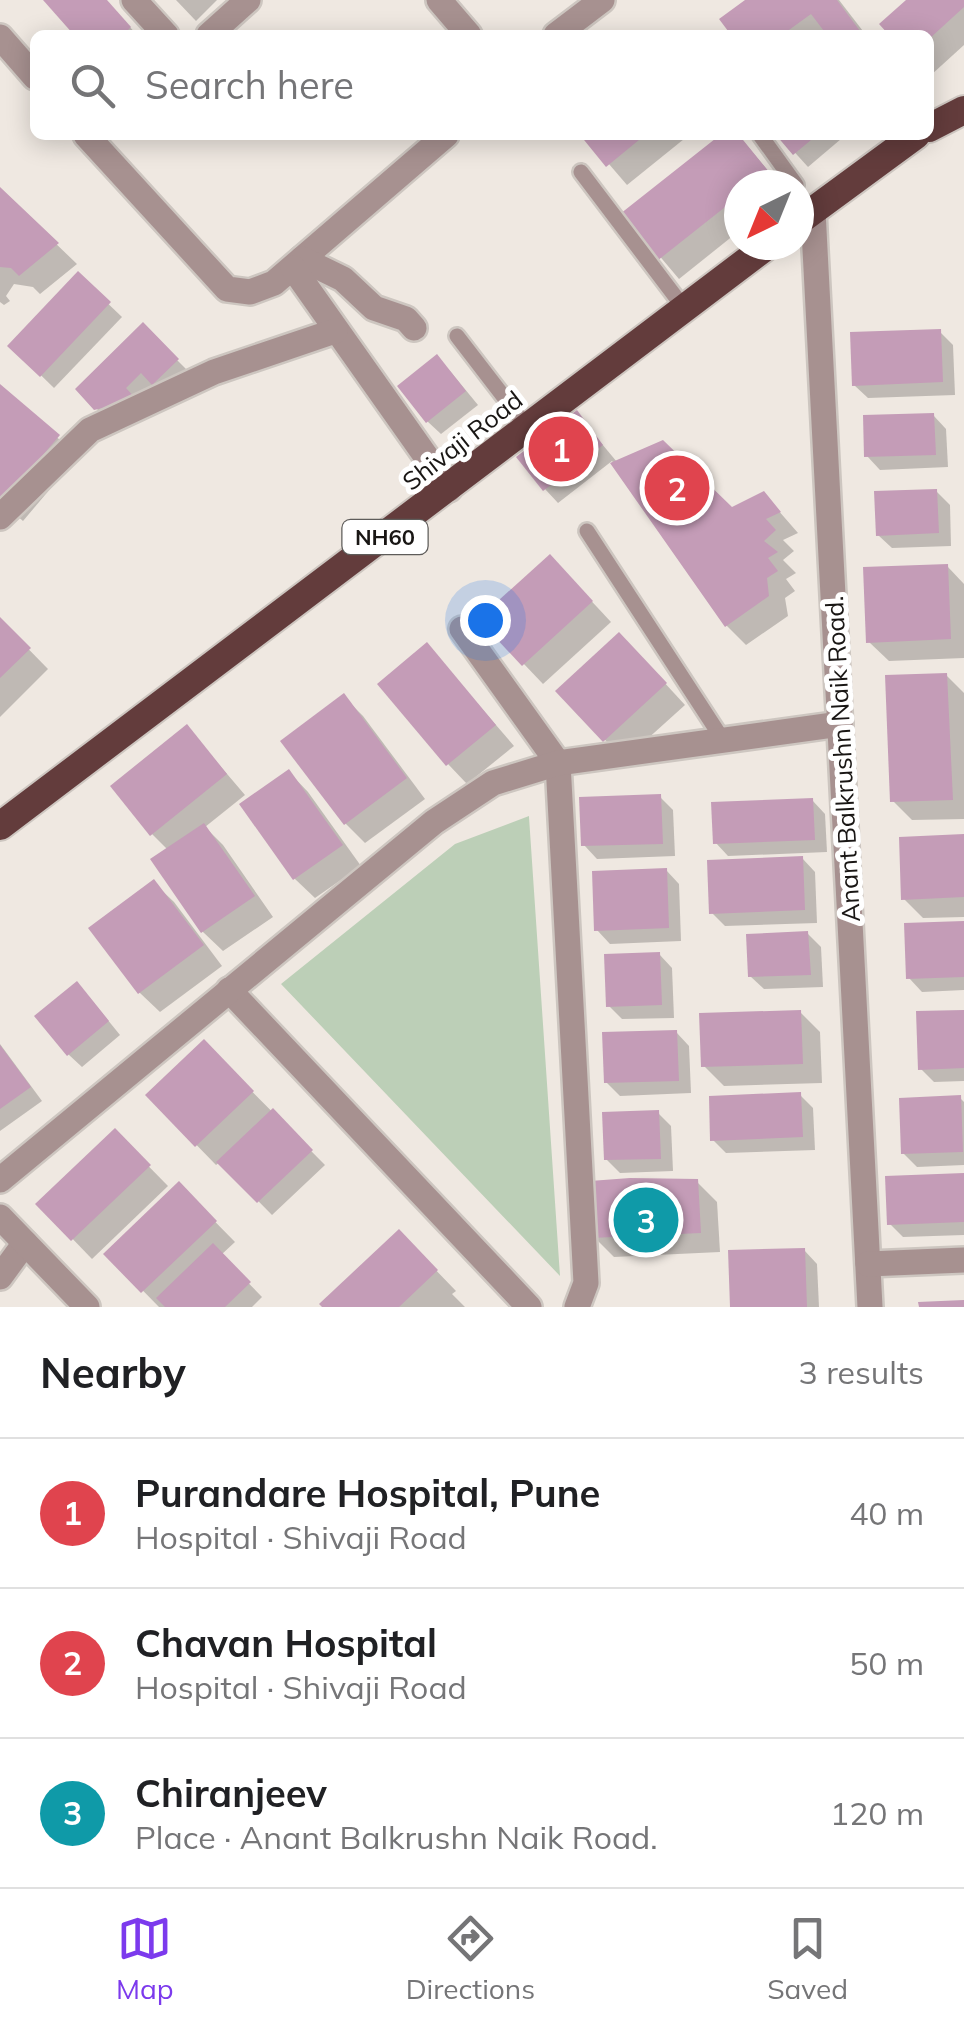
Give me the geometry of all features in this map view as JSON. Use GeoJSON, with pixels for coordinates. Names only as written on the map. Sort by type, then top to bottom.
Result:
{"type":"FeatureCollection","features":[{"type":"Feature","properties":{"kind":"highway"},"geometry":{"type":"LineString","coordinates":[[934,125],[964,110]]}},
{"type":"Feature","properties":{"kind":"highway"},"geometry":{"type":"LineString","coordinates":[[814,195],[907,140]]}},
{"type":"Feature","properties":{"kind":"highway","name":"Shivaji Road"},"geometry":{"type":"LineString","coordinates":[[0,826],[748,260]]}},
{"type":"Feature","properties":{"kind":"street"},"geometry":{"type":"LineString","coordinates":[[134,0],[161,30]]}},
{"type":"Feature","properties":{"kind":"street"},"geometry":{"type":"LineString","coordinates":[[215,30],[248,0]]}},
{"type":"Feature","properties":{"kind":"street"},"geometry":{"type":"LineString","coordinates":[[439,0],[465,30]]}},
{"type":"Feature","properties":{"kind":"street"},"geometry":{"type":"LineString","coordinates":[[563,30],[602,0]]}},
{"type":"Feature","properties":{"kind":"street"},"geometry":{"type":"LineString","coordinates":[[0,37],[30,71]]}},
{"type":"Feature","properties":{"kind":"street"},"geometry":{"type":"LineString","coordinates":[[95,140],[227,290],[250,292],[274,284],[440,140]]}},
{"type":"Feature","properties":{"kind":"street","name":"Anant Balkrushn Naik Road."},"geometry":{"type":"LineString","coordinates":[[806,260],[840,724],[870,1307]]}},
{"type":"Feature","properties":{"kind":"street"},"geometry":{"type":"LineString","coordinates":[[297,264],[344,280],[374,308],[406,319],[414,328]]}},
{"type":"Feature","properties":{"kind":"street"},"geometry":{"type":"LineString","coordinates":[[297,264],[335,332],[450,488]]}},
{"type":"Feature","properties":{"kind":"street"},"geometry":{"type":"LineString","coordinates":[[0,518],[90,430],[214,372],[335,332]]}},
{"type":"Feature","properties":{"kind":"street"},"geometry":{"type":"LineString","coordinates":[[462,629],[558,762],[586,1282],[577,1307]]}},
{"type":"Feature","properties":{"kind":"street"},"geometry":{"type":"LineString","coordinates":[[0,1180],[434,822],[493,783],[558,762],[840,724]]}},
{"type":"Feature","properties":{"kind":"street"},"geometry":{"type":"LineString","coordinates":[[229,990],[529,1307]]}},
{"type":"Feature","properties":{"kind":"street"},"geometry":{"type":"LineString","coordinates":[[0,1217],[87,1307]]}},
{"type":"Feature","properties":{"kind":"street"},"geometry":{"type":"LineString","coordinates":[[0,1277],[25,1243]]}},
{"type":"Feature","properties":{"kind":"street"},"geometry":{"type":"LineString","coordinates":[[868,1264],[964,1260]]}},
{"type":"Feature","properties":{"kind":"lane"},"geometry":{"type":"LineString","coordinates":[[763,140],[782,170]]}},
{"type":"Feature","properties":{"kind":"lane"},"geometry":{"type":"LineString","coordinates":[[581,172],[684,308]]}},
{"type":"Feature","properties":{"kind":"lane"},"geometry":{"type":"LineString","coordinates":[[457,336],[527,427]]}},
{"type":"Feature","properties":{"kind":"lane"},"geometry":{"type":"LineString","coordinates":[[587,531],[723,740]]}},
{"type":"Feature","properties":{"kind":"green space"},"geometry":{"type":"Polygon","coordinates":[[[529,816],[560,1276],[281,984],[455,844],[529,816]]]}},
{"type":"Feature","properties":{"kind":"building"},"geometry":{"type":"Polygon","coordinates":[[[43,0],[107,0],[131,27],[128,30],[70,30],[43,0]]]}},
{"type":"Feature","properties":{"kind":"building"},"geometry":{"type":"Polygon","coordinates":[[[745,0],[837,0],[859,30],[823,30],[811,14],[789,30],[727,30],[719,19],[745,0]]]}},
{"type":"Feature","properties":{"kind":"building"},"geometry":{"type":"Polygon","coordinates":[[[906,0],[964,0],[964,7],[934,34],[934,30],[884,30],[879,24],[906,0]]]}},
{"type":"Feature","properties":{"kind":"building"},"geometry":{"type":"Polygon","coordinates":[[[584,140],[639,140],[606,167],[584,140]]]}},
{"type":"Feature","properties":{"kind":"building"},"geometry":{"type":"Polygon","coordinates":[[[714,140],[743,140],[767,170],[724,170],[724,208],[657,261],[620,214],[714,140]]]}},
{"type":"Feature","properties":{"kind":"building"},"geometry":{"type":"Polygon","coordinates":[[[780,140],[811,140],[793,155],[780,140]]]}},
{"type":"Feature","properties":{"kind":"building"},"geometry":{"type":"Polygon","coordinates":[[[0,187],[59,243],[19,276],[11,268],[0,267],[0,187]]]}},
{"type":"Feature","properties":{"kind":"building"},"geometry":{"type":"Polygon","coordinates":[[[78,271],[111,302],[40,377],[7,346],[78,271]]]}},
{"type":"Feature","properties":{"kind":"building"},"geometry":{"type":"Polygon","coordinates":[[[143,322],[179,359],[152,385],[141,373],[126,388],[137,400],[94,410],[75,389],[143,322]]]}},
{"type":"Feature","properties":{"kind":"building"},"geometry":{"type":"Polygon","coordinates":[[[941,329],[943,382],[852,386],[850,332],[941,329]]]}},
{"type":"Feature","properties":{"kind":"building"},"geometry":{"type":"Polygon","coordinates":[[[437,354],[466,391],[426,423],[397,386],[437,354]]]}},
{"type":"Feature","properties":{"kind":"building"},"geometry":{"type":"Polygon","coordinates":[[[0,384],[60,435],[0,505],[0,384]]]}},
{"type":"Feature","properties":{"kind":"building"},"geometry":{"type":"Polygon","coordinates":[[[577,410],[603,445],[543,491],[516,457],[577,410]]]}},
{"type":"Feature","properties":{"kind":"building"},"geometry":{"type":"Polygon","coordinates":[[[934,413],[936,455],[864,457],[863,415],[934,413]]]}},
{"type":"Feature","properties":{"kind":"building"},"geometry":{"type":"Polygon","coordinates":[[[663,440],[732,507],[764,491],[781,512],[766,519],[776,530],[764,541],[778,552],[768,558],[778,571],[767,578],[769,596],[725,627],[610,463],[663,440]]]}},
{"type":"Feature","properties":{"kind":"building"},"geometry":{"type":"Polygon","coordinates":[[[937,489],[939,533],[876,536],[874,491],[937,489]]]}},
{"type":"Feature","properties":{"kind":"building"},"geometry":{"type":"Polygon","coordinates":[[[550,554],[593,601],[522,666],[478,619],[550,554]]]}},
{"type":"Feature","properties":{"kind":"building"},"geometry":{"type":"Polygon","coordinates":[[[948,564],[951,639],[866,643],[863,567],[948,564]]]}},
{"type":"Feature","properties":{"kind":"building"},"geometry":{"type":"Polygon","coordinates":[[[0,617],[31,648],[0,678],[0,617]]]}},
{"type":"Feature","properties":{"kind":"building"},"geometry":{"type":"Polygon","coordinates":[[[619,632],[667,683],[603,742],[555,691],[619,632]]]}},
{"type":"Feature","properties":{"kind":"building"},"geometry":{"type":"Polygon","coordinates":[[[427,642],[496,725],[446,766],[377,684],[427,642]]]}},
{"type":"Feature","properties":{"kind":"building"},"geometry":{"type":"Polygon","coordinates":[[[947,673],[953,800],[890,802],[885,675],[947,673]]]}},
{"type":"Feature","properties":{"kind":"building"},"geometry":{"type":"Polygon","coordinates":[[[344,693],[407,778],[344,825],[280,741],[344,693]]]}},
{"type":"Feature","properties":{"kind":"building"},"geometry":{"type":"Polygon","coordinates":[[[187,724],[227,774],[150,836],[110,786],[187,724]]]}},
{"type":"Feature","properties":{"kind":"building"},"geometry":{"type":"Polygon","coordinates":[[[289,769],[343,845],[293,880],[239,804],[289,769]]]}},
{"type":"Feature","properties":{"kind":"building"},"geometry":{"type":"Polygon","coordinates":[[[661,794],[663,844],[581,846],[579,797],[661,794]]]}},
{"type":"Feature","properties":{"kind":"building"},"geometry":{"type":"Polygon","coordinates":[[[813,798],[815,840],[713,844],[711,802],[813,798]]]}},
{"type":"Feature","properties":{"kind":"building"},"geometry":{"type":"Polygon","coordinates":[[[204,823],[255,896],[201,933],[150,859],[204,823]]]}},
{"type":"Feature","properties":{"kind":"building"},"geometry":{"type":"Polygon","coordinates":[[[964,834],[964,897],[901,900],[899,837],[964,834]]]}},
{"type":"Feature","properties":{"kind":"building"},"geometry":{"type":"Polygon","coordinates":[[[803,856],[805,910],[709,914],[707,860],[803,856]]]}},
{"type":"Feature","properties":{"kind":"building"},"geometry":{"type":"Polygon","coordinates":[[[667,868],[669,928],[594,931],[592,871],[667,868]]]}},
{"type":"Feature","properties":{"kind":"building"},"geometry":{"type":"Polygon","coordinates":[[[154,879],[204,945],[138,994],[88,928],[154,879]]]}},
{"type":"Feature","properties":{"kind":"building"},"geometry":{"type":"Polygon","coordinates":[[[964,921],[964,977],[906,979],[904,923],[964,921]]]}},
{"type":"Feature","properties":{"kind":"building"},"geometry":{"type":"Polygon","coordinates":[[[808,931],[811,975],[748,977],[746,934],[808,931]]]}},
{"type":"Feature","properties":{"kind":"building"},"geometry":{"type":"Polygon","coordinates":[[[660,952],[662,1005],[606,1007],[604,954],[660,952]]]}},
{"type":"Feature","properties":{"kind":"building"},"geometry":{"type":"Polygon","coordinates":[[[77,981],[109,1021],[67,1056],[34,1016],[77,981]]]}},
{"type":"Feature","properties":{"kind":"building"},"geometry":{"type":"Polygon","coordinates":[[[801,1010],[803,1064],[701,1067],[699,1013],[801,1010]]]}},
{"type":"Feature","properties":{"kind":"building"},"geometry":{"type":"Polygon","coordinates":[[[964,1010],[964,1068],[918,1070],[916,1011],[964,1010]]]}},
{"type":"Feature","properties":{"kind":"building"},"geometry":{"type":"Polygon","coordinates":[[[677,1030],[679,1081],[604,1083],[602,1032],[677,1030]]]}},
{"type":"Feature","properties":{"kind":"building"},"geometry":{"type":"Polygon","coordinates":[[[204,1039],[254,1091],[195,1147],[145,1095],[204,1039]]]}},
{"type":"Feature","properties":{"kind":"building"},"geometry":{"type":"Polygon","coordinates":[[[0,1045],[31,1087],[0,1109],[0,1045]]]}},
{"type":"Feature","properties":{"kind":"building"},"geometry":{"type":"Polygon","coordinates":[[[801,1092],[803,1137],[710,1141],[709,1096],[801,1092]]]}},
{"type":"Feature","properties":{"kind":"building"},"geometry":{"type":"Polygon","coordinates":[[[961,1095],[963,1152],[901,1154],[899,1098],[961,1095]]]}},
{"type":"Feature","properties":{"kind":"building"},"geometry":{"type":"Polygon","coordinates":[[[273,1108],[313,1150],[257,1203],[216,1162],[273,1108]]]}},
{"type":"Feature","properties":{"kind":"building"},"geometry":{"type":"Polygon","coordinates":[[[659,1110],[661,1159],[604,1160],[602,1112],[659,1110]]]}},
{"type":"Feature","properties":{"kind":"building"},"geometry":{"type":"Polygon","coordinates":[[[115,1128],[151,1165],[71,1241],[35,1204],[115,1128]]]}},
{"type":"Feature","properties":{"kind":"building"},"geometry":{"type":"Polygon","coordinates":[[[964,1173],[964,1222],[887,1225],[885,1176],[964,1173]]]}},
{"type":"Feature","properties":{"kind":"building"},"geometry":{"type":"Polygon","coordinates":[[[698,1179],[701,1233],[591,1238],[590,1181],[698,1179]]]}},
{"type":"Feature","properties":{"kind":"building"},"geometry":{"type":"Polygon","coordinates":[[[179,1181],[217,1221],[141,1293],[103,1254],[179,1181]]]}},
{"type":"Feature","properties":{"kind":"building"},"geometry":{"type":"Polygon","coordinates":[[[399,1229],[438,1270],[399,1307],[319,1304],[399,1229]]]}},
{"type":"Feature","properties":{"kind":"building"},"geometry":{"type":"Polygon","coordinates":[[[213,1243],[251,1282],[225,1307],[165,1307],[156,1298],[213,1243]]]}},
{"type":"Feature","properties":{"kind":"building"},"geometry":{"type":"Polygon","coordinates":[[[805,1248],[807,1307],[730,1307],[728,1250],[805,1248]]]}},
{"type":"Feature","properties":{"kind":"building"},"geometry":{"type":"Polygon","coordinates":[[[964,1300],[964,1307],[919,1307],[918,1302],[964,1300]]]}},
{"type":"Feature","properties":{"kind":"place","name":"Purandare Hospital, Pune"},"geometry":{"type":"Point","coordinates":[561,449]}},
{"type":"Feature","properties":{"kind":"place","name":"Chavan Hospital"},"geometry":{"type":"Point","coordinates":[677,488]}},
{"type":"Feature","properties":{"kind":"place","name":"Chiranjeev"},"geometry":{"type":"Point","coordinates":[646,1220]}}]}
